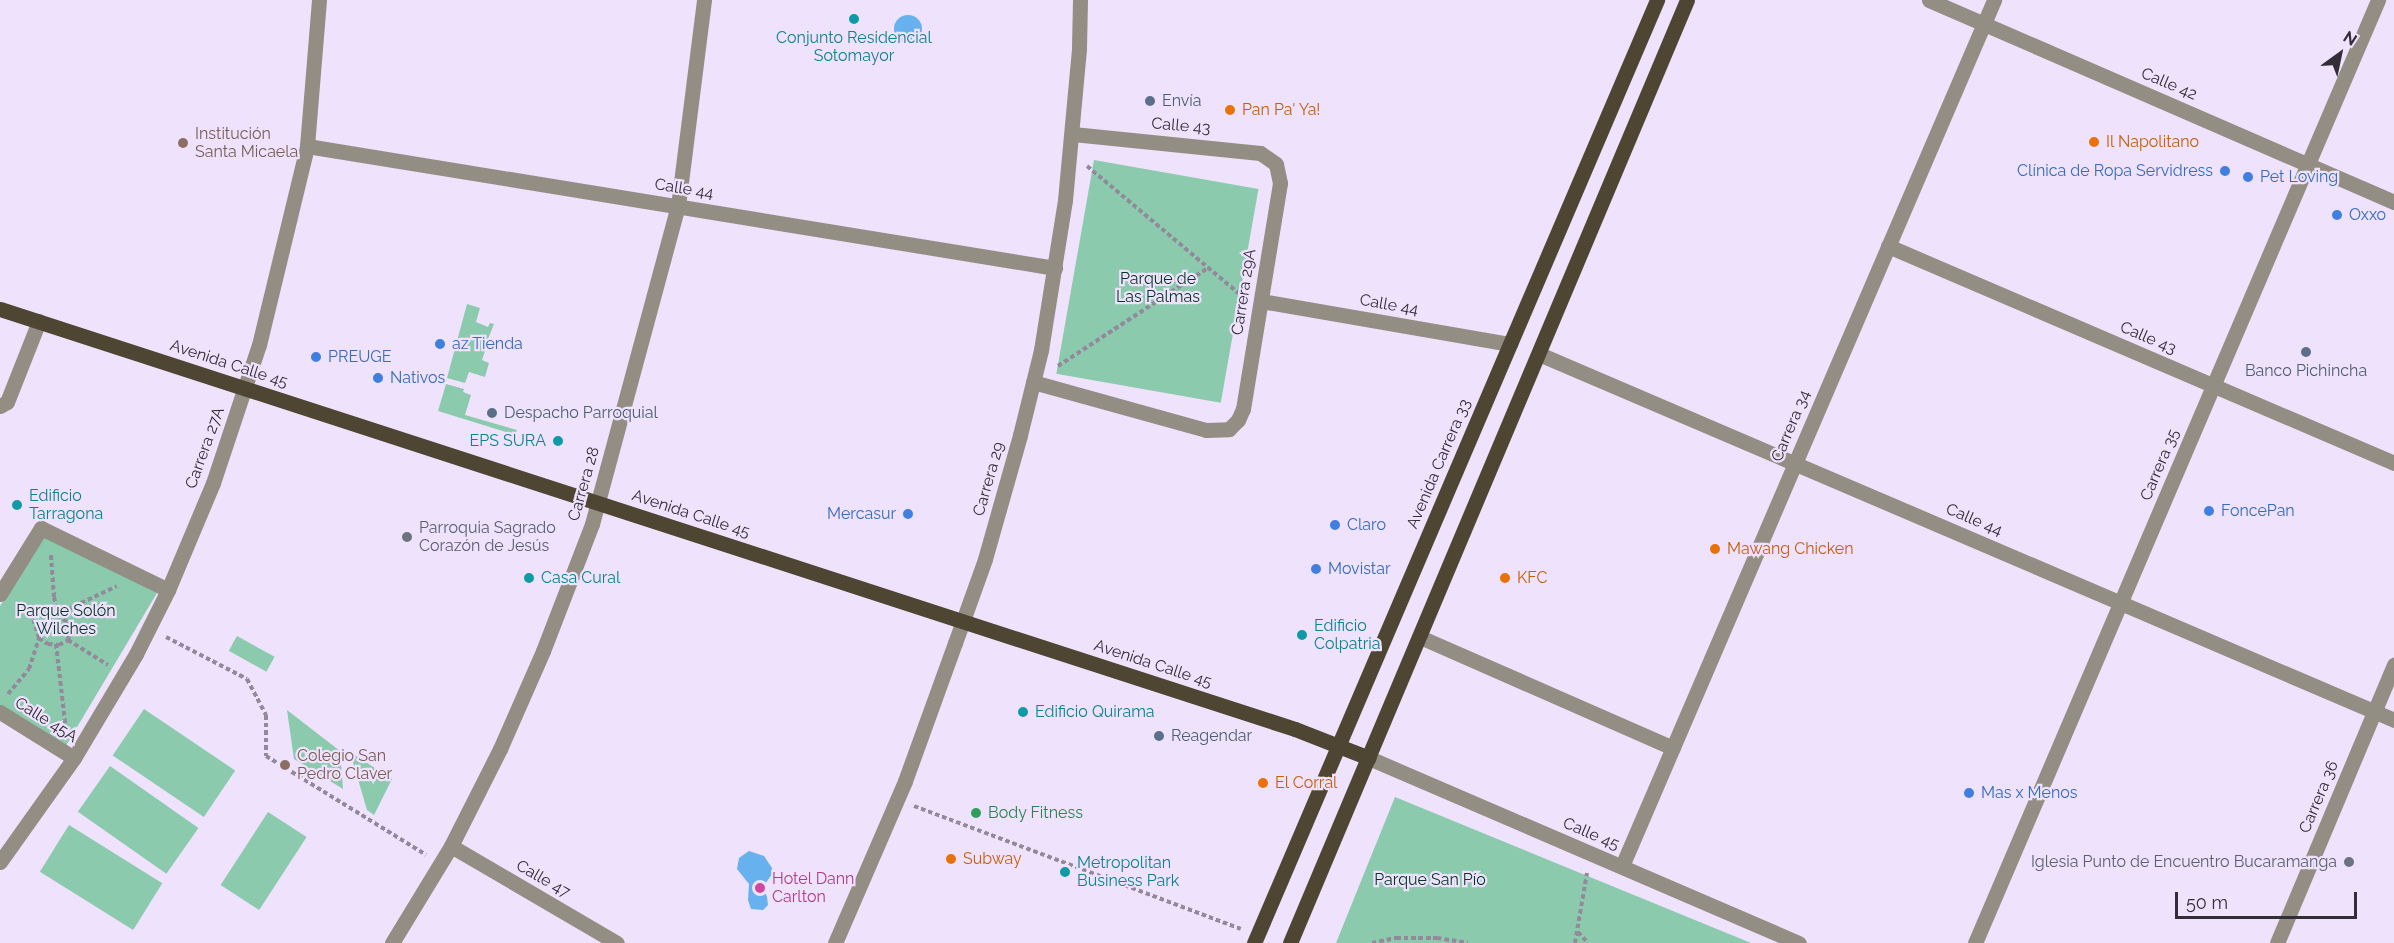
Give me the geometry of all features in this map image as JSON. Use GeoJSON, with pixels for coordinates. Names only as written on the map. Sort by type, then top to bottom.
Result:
{"type":"FeatureCollection","features":[{"type":"Feature","properties":{"kind":"main road","name":"Avenida Carrera 33"},"geometry":{"type":"LineString","coordinates":[[1254,943],[1658,0]]}},
{"type":"Feature","properties":{"kind":"main road"},"geometry":{"type":"LineString","coordinates":[[1290,943],[1687,0]]}},
{"type":"Feature","properties":{"kind":"main road","name":"Avenida Calle 45"},"geometry":{"type":"LineString","coordinates":[[0,309],[963,621],[1339,745],[1369,758]]}},
{"type":"Feature","properties":{"kind":"street","name":"Carrera 27A"},"geometry":{"type":"LineString","coordinates":[[0,862],[124,675],[168,590],[213,483],[246,388],[307,146],[320,0]]}},
{"type":"Feature","properties":{"kind":"street","name":"Carrera 28"},"geometry":{"type":"LineString","coordinates":[[392,943],[451,846],[500,749],[539,662],[581,556],[598,502],[678,206],[704,0]]}},
{"type":"Feature","properties":{"kind":"street","name":"Carrera 29"},"geometry":{"type":"LineString","coordinates":[[835,943],[897,799],[985,559],[1033,382],[1055,268],[1071,152],[1080,0]]}},
{"type":"Feature","properties":{"kind":"street","name":"Calle 42"},"geometry":{"type":"LineString","coordinates":[[1929,0],[2394,202]]}},
{"type":"Feature","properties":{"kind":"street","name":"Carrera 34"},"geometry":{"type":"LineString","coordinates":[[1622,866],[1994,0]]}},
{"type":"Feature","properties":{"kind":"street","name":"Carrera 35"},"geometry":{"type":"LineString","coordinates":[[1975,943],[2378,0]]}},
{"type":"Feature","properties":{"kind":"street","name":"Calle 43"},"geometry":{"type":"LineString","coordinates":[[1073,134],[1252,151],[1272,159],[1278,169]]}},
{"type":"Feature","properties":{"kind":"street","name":"Calle 44"},"geometry":{"type":"LineString","coordinates":[[307,146],[1055,268]]}},
{"type":"Feature","properties":{"kind":"street","name":"Carrera 29A"},"geometry":{"type":"LineString","coordinates":[[1033,382],[1206,430],[1229,429],[1239,420],[1243,409],[1280,183],[1278,169]]}},
{"type":"Feature","properties":{"kind":"street","name":"Calle 43"},"geometry":{"type":"LineString","coordinates":[[1888,246],[2394,463]]}},
{"type":"Feature","properties":{"kind":"street","name":"Calle 44"},"geometry":{"type":"LineString","coordinates":[[1260,306],[1510,344]]}},
{"type":"Feature","properties":{"kind":"street"},"geometry":{"type":"LineString","coordinates":[[0,406],[7,402],[39,321]]}},
{"type":"Feature","properties":{"kind":"street","name":"Calle 44"},"geometry":{"type":"LineString","coordinates":[[1539,354],[2394,720]]}},
{"type":"Feature","properties":{"kind":"street"},"geometry":{"type":"LineString","coordinates":[[1,592],[46,530],[168,590]]}},
{"type":"Feature","properties":{"kind":"street"},"geometry":{"type":"LineString","coordinates":[[1420,637],[1673,748]]}},
{"type":"Feature","properties":{"kind":"street","name":"Carrera 36"},"geometry":{"type":"LineString","coordinates":[[2277,943],[2394,665]]}},
{"type":"Feature","properties":{"kind":"street","name":"Calle 45A"},"geometry":{"type":"LineString","coordinates":[[0,712],[71,757]]}},
{"type":"Feature","properties":{"kind":"street","name":"Calle 45"},"geometry":{"type":"LineString","coordinates":[[1369,758],[1799,943]]}},
{"type":"Feature","properties":{"kind":"street","name":"Calle 47"},"geometry":{"type":"LineString","coordinates":[[451,846],[617,943]]}},
{"type":"Feature","properties":{"kind":"path"},"geometry":{"type":"LineString","coordinates":[[1071,152],[1208,268],[1260,306]]}},
{"type":"Feature","properties":{"kind":"path"},"geometry":{"type":"LineString","coordinates":[[1033,382],[1208,268]]}},
{"type":"Feature","properties":{"kind":"path"},"geometry":{"type":"LineString","coordinates":[[46,530],[51,576],[59,616],[67,622],[70,632],[68,640]]}},
{"type":"Feature","properties":{"kind":"path"},"geometry":{"type":"LineString","coordinates":[[38,630],[47,619],[59,616],[137,575]]}},
{"type":"Feature","properties":{"kind":"path"},"geometry":{"type":"LineString","coordinates":[[0,703],[29,669],[39,638],[32,615],[1,592]]}},
{"type":"Feature","properties":{"kind":"path"},"geometry":{"type":"LineString","coordinates":[[149,628],[247,679],[266,715],[266,756],[440,864]]}},
{"type":"Feature","properties":{"kind":"path"},"geometry":{"type":"LineString","coordinates":[[39,638],[48,644],[68,640]]}},
{"type":"Feature","properties":{"kind":"path"},"geometry":{"type":"LineString","coordinates":[[68,640],[124,675]]}},
{"type":"Feature","properties":{"kind":"path"},"geometry":{"type":"LineString","coordinates":[[56,644],[71,757]]}},
{"type":"Feature","properties":{"kind":"path"},"geometry":{"type":"LineString","coordinates":[[897,799],[1242,929]]}},
{"type":"Feature","properties":{"kind":"path"},"geometry":{"type":"LineString","coordinates":[[1575,943],[1590,853]]}},
{"type":"Feature","properties":{"kind":"path"},"geometry":{"type":"LineString","coordinates":[[1577,931],[1588,943]]}},
{"type":"Feature","properties":{"kind":"path"},"geometry":{"type":"LineString","coordinates":[[1372,943],[1396,938],[1437,938],[1468,943]]}},
{"type":"Feature","properties":{"kind":"green space","name":"Parque de Las Palmas"},"geometry":{"type":"Polygon","coordinates":[[[1094,160],[1258,189],[1221,403],[1056,374],[1094,160]]]}},
{"type":"Feature","properties":{"kind":"green space"},"geometry":{"type":"Polygon","coordinates":[[[467,304],[480,308],[476,322],[488,327],[490,323],[494,324],[488,339],[484,341],[487,345],[482,360],[489,363],[485,377],[469,372],[465,383],[447,378],[467,304]]]}},
{"type":"Feature","properties":{"kind":"green space"},"geometry":{"type":"Polygon","coordinates":[[[446,384],[464,389],[463,392],[471,395],[465,415],[517,430],[516,435],[438,411],[446,384]]]}},
{"type":"Feature","properties":{"kind":"green space","name":"Parque Solón Wilches"},"geometry":{"type":"Polygon","coordinates":[[[45,534],[157,593],[64,749],[0,707],[0,606],[45,534]]]}},
{"type":"Feature","properties":{"kind":"green space"},"geometry":{"type":"Polygon","coordinates":[[[237,636],[275,657],[266,672],[229,651],[237,636]]]}},
{"type":"Feature","properties":{"kind":"green space"},"geometry":{"type":"Polygon","coordinates":[[[144,709],[235,771],[204,817],[113,755],[144,709]]]}},
{"type":"Feature","properties":{"kind":"green space"},"geometry":{"type":"Polygon","coordinates":[[[287,710],[340,751],[343,789],[294,759],[287,710]]]}},
{"type":"Feature","properties":{"kind":"green space"},"geometry":{"type":"Polygon","coordinates":[[[350,752],[392,779],[374,815],[367,810],[350,752]]]}},
{"type":"Feature","properties":{"kind":"green space"},"geometry":{"type":"Polygon","coordinates":[[[110,766],[198,828],[166,874],[78,812],[110,766]]]}},
{"type":"Feature","properties":{"kind":"green space","name":"Parque San Pío"},"geometry":{"type":"Polygon","coordinates":[[[1395,797],[1751,943],[1336,943],[1395,797]]]}},
{"type":"Feature","properties":{"kind":"green space"},"geometry":{"type":"Polygon","coordinates":[[[268,812],[307,837],[259,910],[221,885],[268,812]]]}},
{"type":"Feature","properties":{"kind":"green space"},"geometry":{"type":"Polygon","coordinates":[[[69,825],[162,883],[133,930],[40,872],[69,825]]]}},
{"type":"Feature","properties":{"kind":"water"},"geometry":{"type":"Polygon","coordinates":[[[908,15],[918,19],[922,29],[918,39],[908,43],[898,39],[894,29],[898,19],[908,15]]]}},
{"type":"Feature","properties":{"kind":"water"},"geometry":{"type":"Polygon","coordinates":[[[749,851],[764,856],[772,868],[772,874],[763,887],[768,905],[763,910],[751,909],[748,900],[749,884],[737,869],[739,858],[749,851]]]}},
{"type":"Feature","properties":{"kind":"place","name":"Conjunto Residencial Sotomayor"},"geometry":{"type":"Point","coordinates":[854,19]}},
{"type":"Feature","properties":{"kind":"place","name":"Envía"},"geometry":{"type":"Point","coordinates":[1150,101]}},
{"type":"Feature","properties":{"kind":"place","name":"Pan Pa' Ya!"},"geometry":{"type":"Point","coordinates":[1230,110]}},
{"type":"Feature","properties":{"kind":"place","name":"Il Napolitano"},"geometry":{"type":"Point","coordinates":[2094,142]}},
{"type":"Feature","properties":{"kind":"place","name":"Institución Santa Micaela"},"geometry":{"type":"Point","coordinates":[183,143]}},
{"type":"Feature","properties":{"kind":"place","name":"Clínica de Ropa Servidress"},"geometry":{"type":"Point","coordinates":[2225,171]}},
{"type":"Feature","properties":{"kind":"place","name":"Pet Loving"},"geometry":{"type":"Point","coordinates":[2248,177]}},
{"type":"Feature","properties":{"kind":"place","name":"Oxxo"},"geometry":{"type":"Point","coordinates":[2337,215]}},
{"type":"Feature","properties":{"kind":"place","name":"az Tienda"},"geometry":{"type":"Point","coordinates":[440,344]}},
{"type":"Feature","properties":{"kind":"place","name":"Banco Pichincha"},"geometry":{"type":"Point","coordinates":[2306,352]}},
{"type":"Feature","properties":{"kind":"place","name":"PREUGE"},"geometry":{"type":"Point","coordinates":[316,357]}},
{"type":"Feature","properties":{"kind":"place","name":"Nativos"},"geometry":{"type":"Point","coordinates":[378,378]}},
{"type":"Feature","properties":{"kind":"place","name":"Despacho Parroquial"},"geometry":{"type":"Point","coordinates":[492,413]}},
{"type":"Feature","properties":{"kind":"place","name":"EPS SURA"},"geometry":{"type":"Point","coordinates":[558,441]}},
{"type":"Feature","properties":{"kind":"place","name":"Edificio Tarragona"},"geometry":{"type":"Point","coordinates":[17,505]}},
{"type":"Feature","properties":{"kind":"place","name":"FoncePan"},"geometry":{"type":"Point","coordinates":[2209,511]}},
{"type":"Feature","properties":{"kind":"place","name":"Mercasur"},"geometry":{"type":"Point","coordinates":[908,514]}},
{"type":"Feature","properties":{"kind":"place","name":"Claro"},"geometry":{"type":"Point","coordinates":[1335,525]}},
{"type":"Feature","properties":{"kind":"place","name":"Parroquia Sagrado Corazón de Jesús"},"geometry":{"type":"Point","coordinates":[407,537]}},
{"type":"Feature","properties":{"kind":"place","name":"Mawang Chicken"},"geometry":{"type":"Point","coordinates":[1715,549]}},
{"type":"Feature","properties":{"kind":"place","name":"Movistar"},"geometry":{"type":"Point","coordinates":[1316,569]}},
{"type":"Feature","properties":{"kind":"place","name":"Casa Cural"},"geometry":{"type":"Point","coordinates":[529,578]}},
{"type":"Feature","properties":{"kind":"place","name":"KFC"},"geometry":{"type":"Point","coordinates":[1505,578]}},
{"type":"Feature","properties":{"kind":"place","name":"Edificio Colpatria"},"geometry":{"type":"Point","coordinates":[1302,635]}},
{"type":"Feature","properties":{"kind":"place","name":"Edificio Quirama"},"geometry":{"type":"Point","coordinates":[1023,712]}},
{"type":"Feature","properties":{"kind":"place","name":"Reagendar"},"geometry":{"type":"Point","coordinates":[1159,736]}},
{"type":"Feature","properties":{"kind":"place","name":"Colegio San Pedro Claver"},"geometry":{"type":"Point","coordinates":[285,765]}},
{"type":"Feature","properties":{"kind":"place","name":"El Corral"},"geometry":{"type":"Point","coordinates":[1263,783]}},
{"type":"Feature","properties":{"kind":"place","name":"Mas x Menos"},"geometry":{"type":"Point","coordinates":[1969,793]}},
{"type":"Feature","properties":{"kind":"place","name":"Body Fitness"},"geometry":{"type":"Point","coordinates":[976,813]}},
{"type":"Feature","properties":{"kind":"place","name":"Subway"},"geometry":{"type":"Point","coordinates":[951,859]}},
{"type":"Feature","properties":{"kind":"place","name":"Iglesia Punto de Encuentro Bucaramanga"},"geometry":{"type":"Point","coordinates":[2349,862]}},
{"type":"Feature","properties":{"kind":"place","name":"Metropolitan Business Park"},"geometry":{"type":"Point","coordinates":[1065,872]}},
{"type":"Feature","properties":{"kind":"place","name":"Hotel Dann Carlton"},"geometry":{"type":"Point","coordinates":[760,888]}}]}
